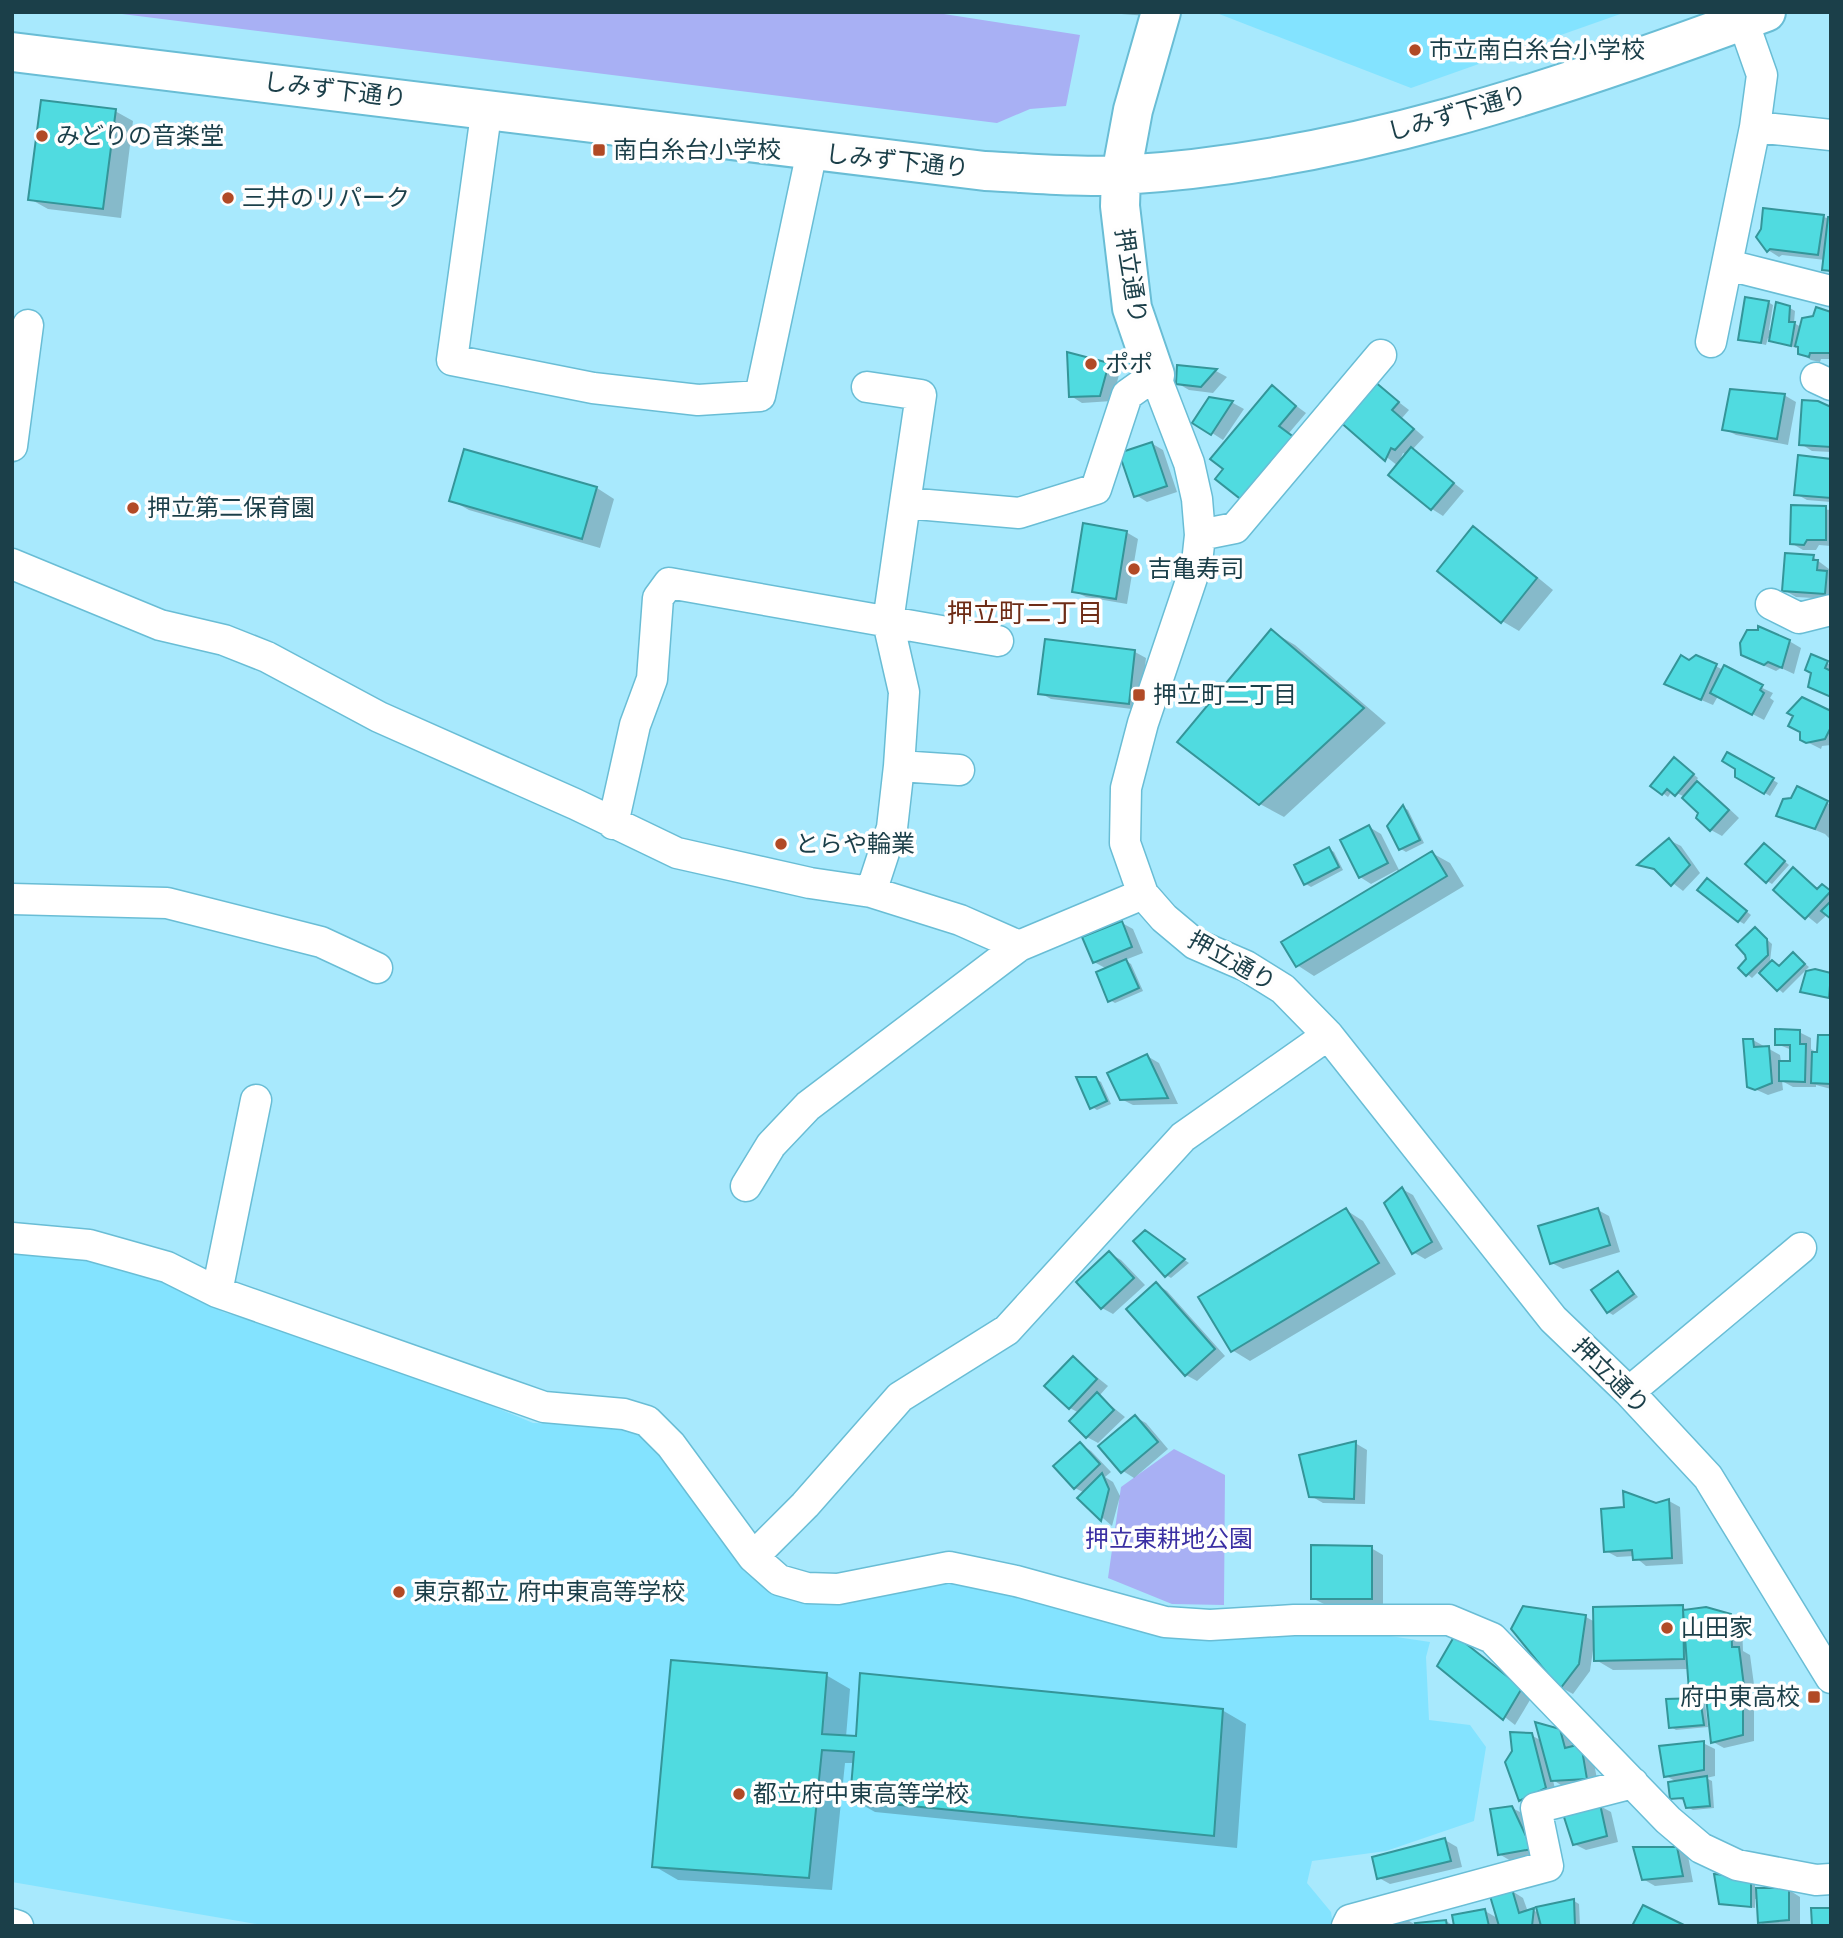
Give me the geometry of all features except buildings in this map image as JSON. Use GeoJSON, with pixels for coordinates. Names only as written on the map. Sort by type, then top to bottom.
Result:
{"type":"FeatureCollection","features":[{"type":"Feature","properties":{"kind":"street","name":"押立通り"},"geometry":{"type":"LineString","coordinates":[[1161,12],[1133,110],[1121,175],[1120,206],[1132,308],[1154,375],[1189,463],[1197,499],[1200,535],[1197,564],[1143,723],[1126,788],[1125,843],[1143,894],[1164,918],[1195,944],[1247,966],[1283,989],[1328,1035],[1553,1319],[1629,1392],[1708,1477],[1831,1678]]}},
{"type":"Feature","properties":{"kind":"street","name":"しみず下通り"},"geometry":{"type":"LineString","coordinates":[[12,52],[487,107],[813,151],[985,170],[1121,175],[1237,164],[1349,144],[1497,103],[1754,17]]}},
{"type":"Feature","properties":{"kind":"street"},"geometry":{"type":"LineString","coordinates":[[1711,342],[1755,127],[1762,75],[1754,17]]}},
{"type":"Feature","properties":{"kind":"street"},"geometry":{"type":"LineString","coordinates":[[487,107],[452,360],[593,388],[698,400],[760,396],[813,151]]}},
{"type":"Feature","properties":{"kind":"street"},"geometry":{"type":"LineString","coordinates":[[1755,127],[1831,135]]}},
{"type":"Feature","properties":{"kind":"street"},"geometry":{"type":"LineString","coordinates":[[1728,265],[1831,291]]}},
{"type":"Feature","properties":{"kind":"street"},"geometry":{"type":"LineString","coordinates":[[12,446],[28,325]]}},
{"type":"Feature","properties":{"kind":"street"},"geometry":{"type":"LineString","coordinates":[[1200,535],[1235,528],[1381,355]]}},
{"type":"Feature","properties":{"kind":"street"},"geometry":{"type":"LineString","coordinates":[[905,503],[1019,513],[1096,489],[1127,395],[1154,375]]}},
{"type":"Feature","properties":{"kind":"street"},"geometry":{"type":"LineString","coordinates":[[867,387],[921,395],[888,622],[904,692],[899,766],[892,828],[871,891]]}},
{"type":"Feature","properties":{"kind":"street"},"geometry":{"type":"LineString","coordinates":[[12,564],[160,625],[224,639],[267,656],[379,717],[677,853],[810,883],[871,891],[960,920],[1019,946]]}},
{"type":"Feature","properties":{"kind":"street"},"geometry":{"type":"LineString","coordinates":[[613,824],[635,725],[652,679],[659,598],[668,583],[998,641]]}},
{"type":"Feature","properties":{"kind":"street"},"geometry":{"type":"LineString","coordinates":[[1771,604],[1799,618],[1831,610]]}},
{"type":"Feature","properties":{"kind":"street"},"geometry":{"type":"LineString","coordinates":[[899,766],[959,770]]}},
{"type":"Feature","properties":{"kind":"street"},"geometry":{"type":"LineString","coordinates":[[746,1186],[771,1144],[808,1107],[1019,946],[1143,894]]}},
{"type":"Feature","properties":{"kind":"street"},"geometry":{"type":"LineString","coordinates":[[12,899],[167,903],[321,942],[377,968]]}},
{"type":"Feature","properties":{"kind":"street"},"geometry":{"type":"LineString","coordinates":[[753,1557],[805,1505],[900,1397],[1007,1330],[1183,1137],[1328,1035]]}},
{"type":"Feature","properties":{"kind":"street"},"geometry":{"type":"LineString","coordinates":[[216,1292],[256,1100]]}},
{"type":"Feature","properties":{"kind":"street"},"geometry":{"type":"LineString","coordinates":[[12,1238],[89,1245],[167,1267],[216,1292],[544,1407],[624,1414],[647,1421],[671,1445],[753,1557],[779,1580],[807,1588],[838,1589],[949,1567],[1016,1581],[1165,1622],[1210,1625],[1294,1620],[1449,1620],[1492,1638],[1668,1820],[1713,1853],[1737,1865],[1816,1880],[1831,1879]]}},
{"type":"Feature","properties":{"kind":"street"},"geometry":{"type":"LineString","coordinates":[[1629,1392],[1801,1248]]}},
{"type":"Feature","properties":{"kind":"street"},"geometry":{"type":"LineString","coordinates":[[1347,1926],[1350,1920],[1548,1866],[1536,1808],[1633,1783]]}},
{"type":"Feature","properties":{"kind":"street"},"geometry":{"type":"LineString","coordinates":[[12,1924],[18,1926]]}},
{"type":"Feature","properties":{"kind":"shaded area","name":"市立南白糸台小学校"},"geometry":{"type":"Polygon","coordinates":[[[1214,12],[1626,12],[1411,88],[1214,12]]]}},
{"type":"Feature","properties":{"kind":"shaded area","name":"東京都立 府中東高等学校"},"geometry":{"type":"Polygon","coordinates":[[[12,1252],[52,1253],[123,1265],[175,1283],[223,1312],[413,1373],[533,1423],[610,1425],[648,1439],[769,1584],[933,1579],[1248,1637],[1383,1635],[1430,1642],[1426,1657],[1429,1720],[1470,1725],[1486,1747],[1474,1821],[1386,1851],[1312,1861],[1307,1883],[1331,1912],[1333,1926],[268,1926],[12,1882],[12,1252]]]}},
{"type":"Feature","properties":{"kind":"green space"},"geometry":{"type":"Polygon","coordinates":[[[106,12],[931,12],[1080,35],[1066,106],[1030,109],[997,123],[106,12]]]}},
{"type":"Feature","properties":{"kind":"green space","name":"押立東耕地公園"},"geometry":{"type":"Polygon","coordinates":[[[1174,1449],[1225,1475],[1224,1605],[1172,1604],[1108,1578],[1121,1487],[1174,1449]]]}},
{"type":"Feature","properties":{"kind":"place","name":"市立南白糸台小学校"},"geometry":{"type":"Point","coordinates":[1415,50]}},
{"type":"Feature","properties":{"kind":"place","name":"みどりの音楽堂"},"geometry":{"type":"Point","coordinates":[42,136]}},
{"type":"Feature","properties":{"kind":"place","name":"南白糸台小学校"},"geometry":{"type":"Point","coordinates":[599,150]}},
{"type":"Feature","properties":{"kind":"place","name":"三井のリパーク"},"geometry":{"type":"Point","coordinates":[228,198]}},
{"type":"Feature","properties":{"kind":"place","name":"ポポ"},"geometry":{"type":"Point","coordinates":[1091,364]}},
{"type":"Feature","properties":{"kind":"place","name":"押立第二保育園"},"geometry":{"type":"Point","coordinates":[133,508]}},
{"type":"Feature","properties":{"kind":"place","name":"吉亀寿司"},"geometry":{"type":"Point","coordinates":[1134,569]}},
{"type":"Feature","properties":{"kind":"place","name":"押立町二丁目"},"geometry":{"type":"Point","coordinates":[1139,695]}},
{"type":"Feature","properties":{"kind":"place","name":"とらや輪業"},"geometry":{"type":"Point","coordinates":[781,844]}},
{"type":"Feature","properties":{"kind":"place","name":"東京都立 府中東高等学校"},"geometry":{"type":"Point","coordinates":[399,1592]}},
{"type":"Feature","properties":{"kind":"place","name":"山田家"},"geometry":{"type":"Point","coordinates":[1667,1628]}},
{"type":"Feature","properties":{"kind":"place","name":"府中東高校"},"geometry":{"type":"Point","coordinates":[1814,1697]}},
{"type":"Feature","properties":{"kind":"place","name":"都立府中東高等学校"},"geometry":{"type":"Point","coordinates":[739,1794]}},
{"type":"Feature","properties":{"kind":"district","name":"押立町二丁目"},"geometry":{"type":"Point","coordinates":[1025,613]}}]}
